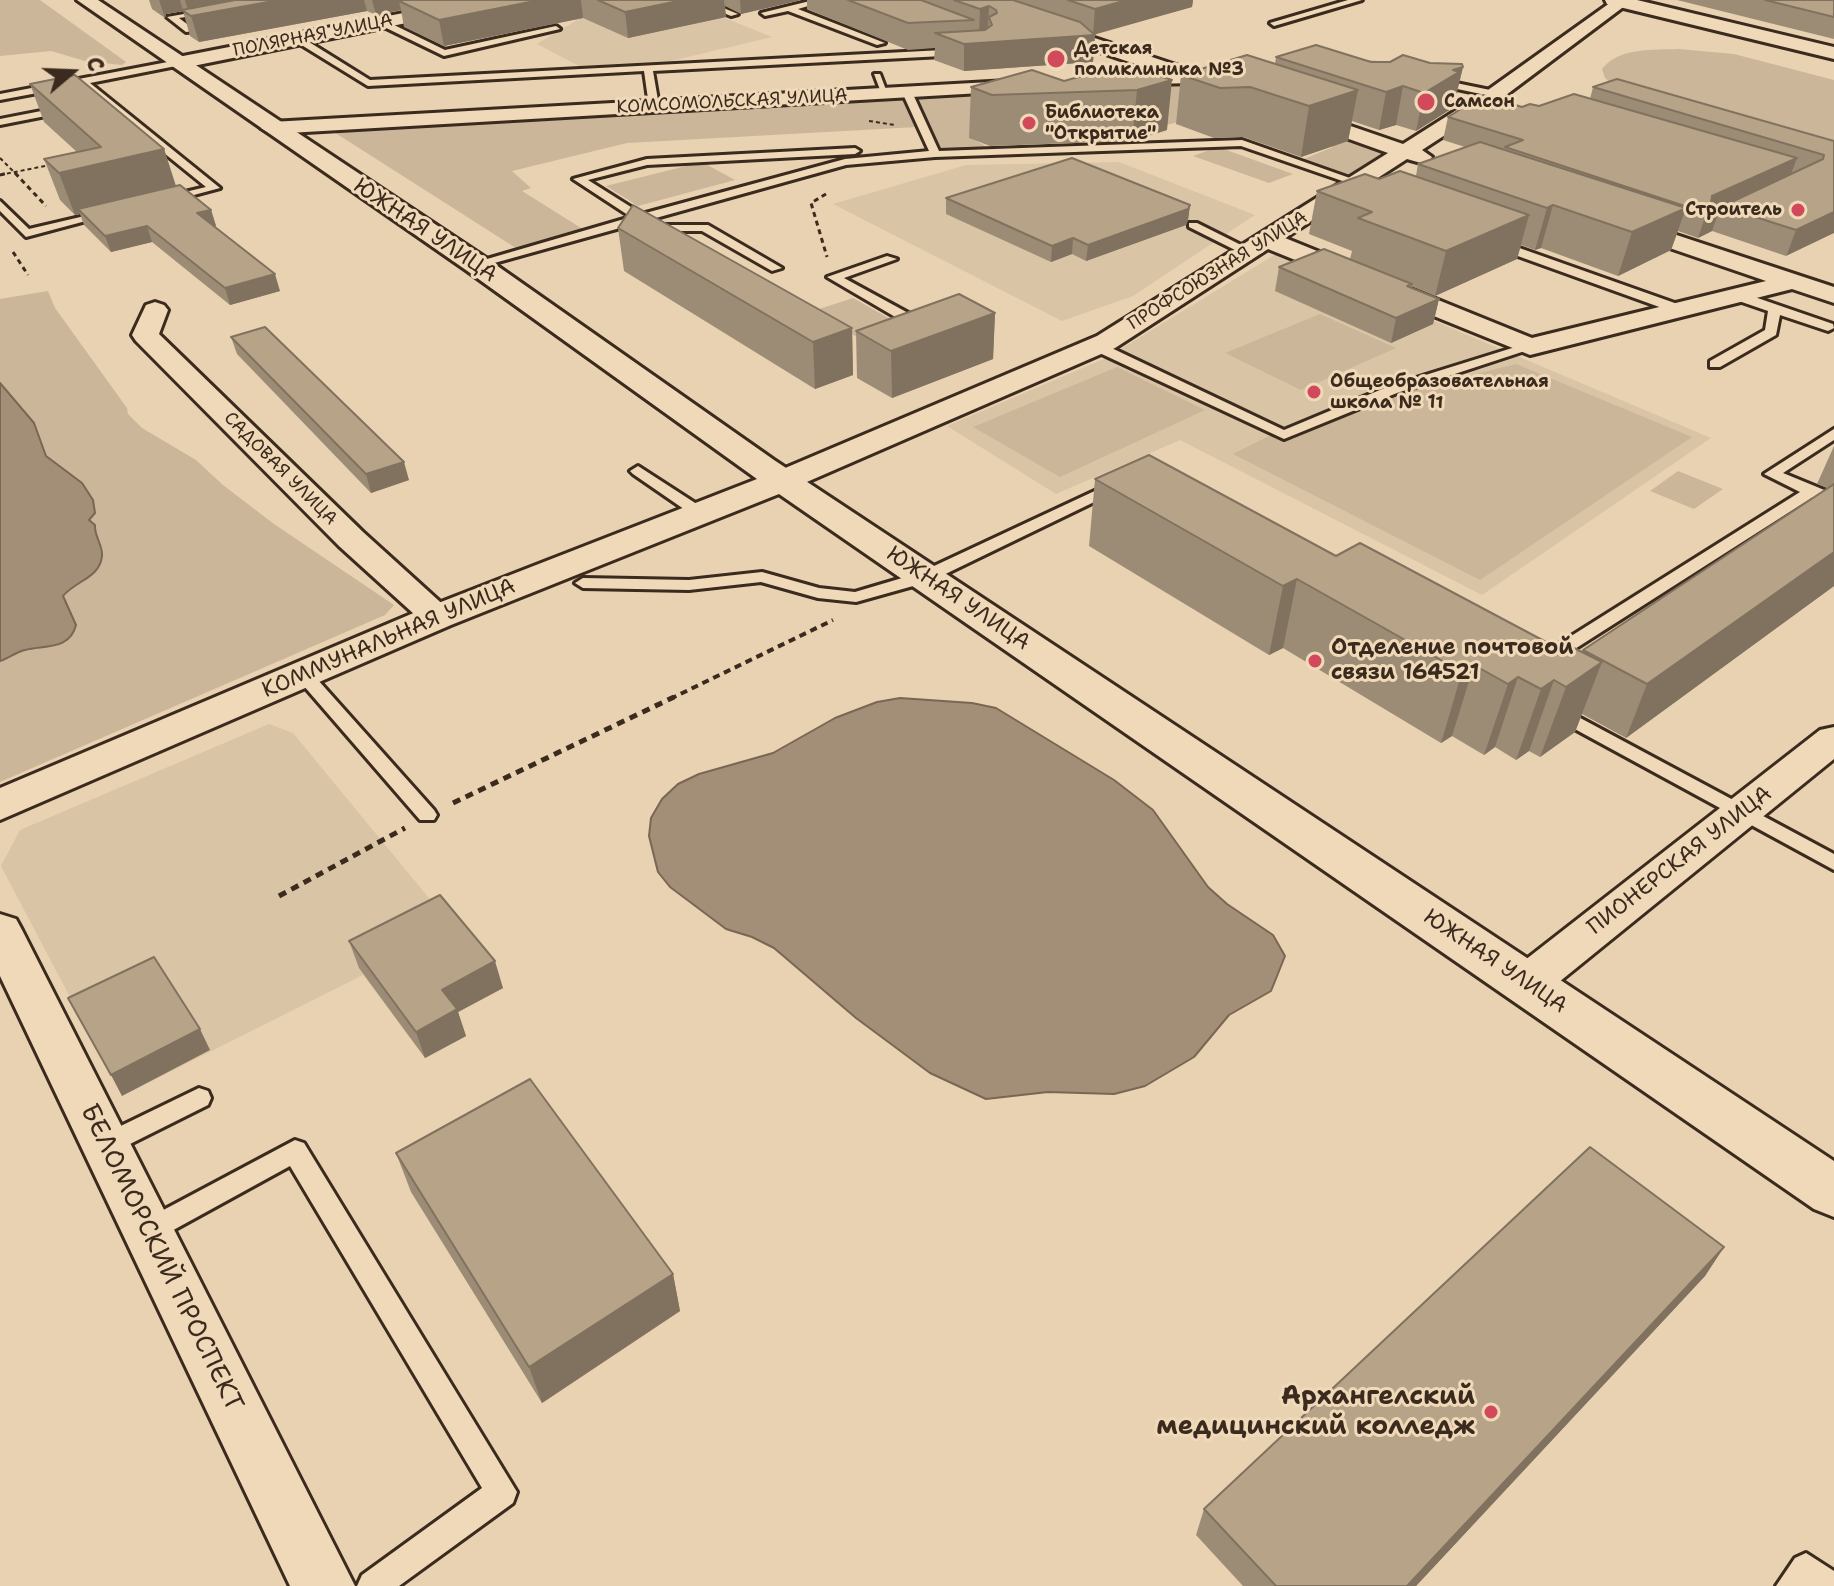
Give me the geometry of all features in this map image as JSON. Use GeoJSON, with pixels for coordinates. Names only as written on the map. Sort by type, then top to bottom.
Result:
{"type":"FeatureCollection","features":[{"type":"Feature","properties":{"kind":"main road","name":"ЮЖНАЯ УЛИЦА"},"geometry":{"type":"LineString","coordinates":[[86,0],[476,264],[782,481],[1834,1192]]}},
{"type":"Feature","properties":{"kind":"main road"},"geometry":{"type":"LineString","coordinates":[[1618,1],[1834,53]]}},
{"type":"Feature","properties":{"kind":"main road","name":"КОММУНАЛЬНАЯ УЛИЦА"},"geometry":{"type":"LineString","coordinates":[[0,805],[437,617],[782,481]]}},
{"type":"Feature","properties":{"kind":"street"},"geometry":{"type":"LineString","coordinates":[[963,0],[1032,28],[1218,86]]}},
{"type":"Feature","properties":{"kind":"street","name":"ПРОФСОЮЗНАЯ УЛИЦА"},"geometry":{"type":"LineString","coordinates":[[782,481],[1096,346],[1356,189],[1403,150],[1495,94],[1618,1]]}},
{"type":"Feature","properties":{"kind":"street","name":"ПОЛЯРНАЯ УЛИЦА"},"geometry":{"type":"LineString","coordinates":[[178,63],[381,22],[433,8],[490,8]]}},
{"type":"Feature","properties":{"kind":"street"},"geometry":{"type":"LineString","coordinates":[[1090,83],[1194,77]]}},
{"type":"Feature","properties":{"kind":"street","name":"КОМСОМОЛЬСКАЯ УЛИЦА"},"geometry":{"type":"LineString","coordinates":[[271,128],[654,106],[881,85],[907,92],[1049,85]]}},
{"type":"Feature","properties":{"kind":"street"},"geometry":{"type":"LineString","coordinates":[[1275,106],[1440,163]]}},
{"type":"Feature","properties":{"kind":"street"},"geometry":{"type":"LineString","coordinates":[[1602,217],[1834,295]]}},
{"type":"Feature","properties":{"kind":"street"},"geometry":{"type":"LineString","coordinates":[[1262,248],[1530,347],[1834,271]]}},
{"type":"Feature","properties":{"kind":"street","name":"САДОВАЯ УЛИЦА"},"geometry":{"type":"LineString","coordinates":[[155,310],[145,335],[340,528],[437,617]]}},
{"type":"Feature","properties":{"kind":"street","name":"ПИОНЕРСКАЯ УЛИЦА"},"geometry":{"type":"LineString","coordinates":[[1527,983],[1834,739]]}},
{"type":"Feature","properties":{"kind":"street","name":"БЕЛОМОРСКИЙ ПРОСПЕКТ"},"geometry":{"type":"LineString","coordinates":[[0,930],[58,1013],[105,1145],[323,1586]]}},
{"type":"Feature","properties":{"kind":"lane"},"geometry":{"type":"LineString","coordinates":[[696,0],[734,14]]}},
{"type":"Feature","properties":{"kind":"lane"},"geometry":{"type":"LineString","coordinates":[[765,13],[825,0]]}},
{"type":"Feature","properties":{"kind":"lane"},"geometry":{"type":"LineString","coordinates":[[1274,23],[1358,0]]}},
{"type":"Feature","properties":{"kind":"lane"},"geometry":{"type":"LineString","coordinates":[[789,8],[880,43]]}},
{"type":"Feature","properties":{"kind":"lane"},"geometry":{"type":"LineString","coordinates":[[213,10],[171,17],[189,30],[219,25]]}},
{"type":"Feature","properties":{"kind":"lane"},"geometry":{"type":"LineString","coordinates":[[381,22],[444,53],[556,29]]}},
{"type":"Feature","properties":{"kind":"lane"},"geometry":{"type":"LineString","coordinates":[[298,39],[368,83],[869,61],[970,52]]}},
{"type":"Feature","properties":{"kind":"lane"},"geometry":{"type":"LineString","coordinates":[[0,97],[178,63]]}},
{"type":"Feature","properties":{"kind":"lane"},"geometry":{"type":"LineString","coordinates":[[648,69],[654,106]]}},
{"type":"Feature","properties":{"kind":"lane"},"geometry":{"type":"LineString","coordinates":[[1427,80],[1495,94]]}},
{"type":"Feature","properties":{"kind":"lane"},"geometry":{"type":"LineString","coordinates":[[83,82],[214,188],[154,202]]}},
{"type":"Feature","properties":{"kind":"lane"},"geometry":{"type":"LineString","coordinates":[[907,92],[933,150]]}},
{"type":"Feature","properties":{"kind":"lane"},"geometry":{"type":"LineString","coordinates":[[92,104],[107,100]]}},
{"type":"Feature","properties":{"kind":"lane"},"geometry":{"type":"LineString","coordinates":[[0,122],[77,107]]}},
{"type":"Feature","properties":{"kind":"lane"},"geometry":{"type":"LineString","coordinates":[[684,245],[579,179],[647,162],[933,150],[1242,143],[1356,189]]}},
{"type":"Feature","properties":{"kind":"lane"},"geometry":{"type":"LineString","coordinates":[[476,264],[845,162],[933,150]]}},
{"type":"Feature","properties":{"kind":"lane"},"geometry":{"type":"LineString","coordinates":[[0,204],[26,233],[124,209]]}},
{"type":"Feature","properties":{"kind":"lane"},"geometry":{"type":"LineString","coordinates":[[1193,225],[1262,248]]}},
{"type":"Feature","properties":{"kind":"lane"},"geometry":{"type":"LineString","coordinates":[[658,229],[704,227],[776,268]]}},
{"type":"Feature","properties":{"kind":"lane"},"geometry":{"type":"LineString","coordinates":[[1478,237],[1681,310]]}},
{"type":"Feature","properties":{"kind":"lane"},"geometry":{"type":"LineString","coordinates":[[833,277],[891,259]]}},
{"type":"Feature","properties":{"kind":"lane"},"geometry":{"type":"LineString","coordinates":[[833,277],[916,323],[916,336],[904,340]]}},
{"type":"Feature","properties":{"kind":"lane"},"geometry":{"type":"LineString","coordinates":[[1738,296],[1832,327]]}},
{"type":"Feature","properties":{"kind":"lane"},"geometry":{"type":"LineString","coordinates":[[1715,364],[1771,332],[1775,309]]}},
{"type":"Feature","properties":{"kind":"lane"},"geometry":{"type":"LineString","coordinates":[[1096,346],[1284,435],[1392,390],[1530,347]]}},
{"type":"Feature","properties":{"kind":"lane"},"geometry":{"type":"LineString","coordinates":[[1834,433],[1772,474],[1834,500]]}},
{"type":"Feature","properties":{"kind":"lane"},"geometry":{"type":"LineString","coordinates":[[638,471],[700,513]]}},
{"type":"Feature","properties":{"kind":"lane"},"geometry":{"type":"LineString","coordinates":[[583,583],[689,585],[762,577],[818,593],[856,597],[925,577],[1137,476]]}},
{"type":"Feature","properties":{"kind":"lane"},"geometry":{"type":"LineString","coordinates":[[1521,676],[1812,491]]}},
{"type":"Feature","properties":{"kind":"lane"},"geometry":{"type":"LineString","coordinates":[[303,674],[427,815]]}},
{"type":"Feature","properties":{"kind":"lane"},"geometry":{"type":"LineString","coordinates":[[1534,699],[1834,863]]}},
{"type":"Feature","properties":{"kind":"lane"},"geometry":{"type":"LineString","coordinates":[[105,1145],[199,1098]]}},
{"type":"Feature","properties":{"kind":"lane"},"geometry":{"type":"LineString","coordinates":[[148,1231],[295,1151],[502,1492],[373,1586]]}},
{"type":"Feature","properties":{"kind":"lane"},"geometry":{"type":"LineString","coordinates":[[1792,1586],[1806,1569],[1827,1586]]}},
{"type":"Feature","properties":{"kind":"path"},"geometry":{"type":"LineString","coordinates":[[0,158],[64,223]]}},
{"type":"Feature","properties":{"kind":"path"},"geometry":{"type":"LineString","coordinates":[[833,277],[811,203],[884,158]]}},
{"type":"Feature","properties":{"kind":"path"},"geometry":{"type":"LineString","coordinates":[[0,175],[53,164]]}},
{"type":"Feature","properties":{"kind":"path"},"geometry":{"type":"LineString","coordinates":[[7,247],[28,275]]}},
{"type":"Feature","properties":{"kind":"path"},"geometry":{"type":"LineString","coordinates":[[279,896],[427,815],[844,615]]}},
{"type":"Feature","properties":{"kind":"shaded area"},"geometry":{"type":"Polygon","coordinates":[[[0,0],[40,0],[126,62],[122,65],[85,61],[51,51],[0,56],[0,0]]]}},
{"type":"Feature","properties":{"kind":"shaded area"},"geometry":{"type":"Polygon","coordinates":[[[636,0],[680,0],[772,37],[671,61],[579,66],[537,44],[597,8],[636,0]]]}},
{"type":"Feature","properties":{"kind":"shaded area"},"geometry":{"type":"Polygon","coordinates":[[[1679,49],[1734,54],[1834,80],[1834,155],[1614,86],[1605,78],[1602,69],[1627,53],[1679,49]]]}},
{"type":"Feature","properties":{"kind":"shaded area"},"geometry":{"type":"Polygon","coordinates":[[[1192,79],[1394,150],[1356,180],[1299,161],[1333,147],[1223,110],[1163,126],[973,139],[992,150],[943,152],[914,94],[1192,79]]]}},
{"type":"Feature","properties":{"kind":"shaded area"},"geometry":{"type":"Polygon","coordinates":[[[903,94],[917,127],[627,143],[512,171],[531,188],[522,191],[586,231],[519,250],[326,127],[903,94]]]}},
{"type":"Feature","properties":{"kind":"shaded area"},"geometry":{"type":"Polygon","coordinates":[[[1218,147],[1293,174],[1269,183],[1193,156],[1218,147]]]}},
{"type":"Feature","properties":{"kind":"shaded area"},"geometry":{"type":"Polygon","coordinates":[[[702,162],[735,180],[638,206],[606,186],[702,162]]]}},
{"type":"Feature","properties":{"kind":"shaded area"},"geometry":{"type":"Polygon","coordinates":[[[1119,162],[1255,215],[1133,296],[1062,321],[833,204],[966,165],[1119,162]]]}},
{"type":"Feature","properties":{"kind":"shaded area","name":"Общеобразовательная школа № 11"},"geometry":{"type":"Polygon","coordinates":[[[1276,254],[1711,438],[1482,595],[1180,440],[1056,494],[947,426],[1106,358],[1276,254]]]}},
{"type":"Feature","properties":{"kind":"shaded area"},"geometry":{"type":"Polygon","coordinates":[[[48,291],[55,308],[127,408],[128,414],[142,428],[196,460],[274,524],[394,605],[385,615],[0,782],[0,661],[22,651],[55,645],[68,638],[76,625],[63,596],[93,574],[101,561],[82,483],[46,456],[34,423],[0,383],[0,299],[48,291]]]}},
{"type":"Feature","properties":{"kind":"shaded area"},"geometry":{"type":"Polygon","coordinates":[[[853,298],[903,326],[862,340],[813,311],[853,298]]]}},
{"type":"Feature","properties":{"kind":"shaded area"},"geometry":{"type":"Polygon","coordinates":[[[1320,314],[1396,348],[1301,390],[1225,353],[1320,314]]]}},
{"type":"Feature","properties":{"kind":"shaded area"},"geometry":{"type":"Polygon","coordinates":[[[1516,364],[1692,437],[1480,580],[1233,454],[1273,434],[1293,439],[1403,392],[1516,364]]]}},
{"type":"Feature","properties":{"kind":"shaded area"},"geometry":{"type":"Polygon","coordinates":[[[1117,367],[1205,410],[1060,477],[973,427],[1117,367]]]}},
{"type":"Feature","properties":{"kind":"shaded area"},"geometry":{"type":"Polygon","coordinates":[[[0,383],[34,423],[46,456],[82,483],[93,500],[95,513],[89,520],[95,525],[102,556],[97,569],[63,596],[76,625],[68,639],[56,645],[22,651],[0,661],[0,383]]]}},
{"type":"Feature","properties":{"kind":"shaded area"},"geometry":{"type":"Polygon","coordinates":[[[1678,471],[1723,489],[1694,509],[1650,491],[1678,471]]]}},
{"type":"Feature","properties":{"kind":"shaded area"},"geometry":{"type":"Polygon","coordinates":[[[900,698],[972,703],[996,708],[1114,780],[1153,810],[1208,887],[1273,935],[1285,956],[1271,991],[1229,1015],[1194,1057],[1145,1086],[1114,1094],[1048,1092],[986,1099],[930,1073],[856,1018],[774,948],[726,929],[670,887],[658,872],[649,836],[651,818],[662,799],[678,784],[699,774],[773,753],[835,718],[877,702],[900,698]]]}},
{"type":"Feature","properties":{"kind":"shaded area"},"geometry":{"type":"Polygon","coordinates":[[[269,724],[293,733],[503,988],[410,1038],[363,975],[122,1096],[1,866],[20,830],[269,724]]]}},
{"type":"Feature","properties":{"kind":"building"},"geometry":{"type":"Polygon","coordinates":[[[235,0],[279,0],[191,16],[182,10],[235,0]]]}},
{"type":"Feature","properties":{"kind":"building"},"geometry":{"type":"Polygon","coordinates":[[[540,0],[439,20],[399,1],[540,0]]]}},
{"type":"Feature","properties":{"kind":"building"},"geometry":{"type":"Polygon","coordinates":[[[598,0],[683,0],[625,12],[598,0]]]}},
{"type":"Feature","properties":{"kind":"building"},"geometry":{"type":"Polygon","coordinates":[[[848,0],[921,0],[974,20],[908,23],[848,0]]]}},
{"type":"Feature","properties":{"kind":"building"},"geometry":{"type":"Polygon","coordinates":[[[954,0],[1013,0],[1080,22],[1095,35],[964,44],[935,33],[985,30],[992,25],[989,17],[997,13],[989,6],[980,9],[954,0]]]}},
{"type":"Feature","properties":{"kind":"building"},"geometry":{"type":"Polygon","coordinates":[[[1068,0],[1127,0],[1095,9],[1068,0]]]}},
{"type":"Feature","properties":{"kind":"building"},"geometry":{"type":"Polygon","coordinates":[[[1765,0],[1834,0],[1834,17],[1765,0]]]}},
{"type":"Feature","properties":{"kind":"building"},"geometry":{"type":"Polygon","coordinates":[[[1316,45],[1371,62],[1390,62],[1403,55],[1430,63],[1462,64],[1463,67],[1453,70],[1459,72],[1424,93],[1403,86],[1386,92],[1276,57],[1316,45]]]}},
{"type":"Feature","properties":{"kind":"building"},"geometry":{"type":"Polygon","coordinates":[[[1247,55],[1358,90],[1309,106],[1250,87],[1220,88],[1181,75],[1247,55]]]}},
{"type":"Feature","properties":{"kind":"building"},"geometry":{"type":"Polygon","coordinates":[[[1125,64],[1172,80],[1137,90],[992,95],[971,87],[1032,70],[1064,81],[1125,64]]]}},
{"type":"Feature","properties":{"kind":"building"},"geometry":{"type":"Polygon","coordinates":[[[75,75],[164,149],[59,173],[44,159],[101,147],[30,84],[75,75]]]}},
{"type":"Feature","properties":{"kind":"building"},"geometry":{"type":"Polygon","coordinates":[[[1617,79],[1834,141],[1834,212],[1796,230],[1721,206],[1823,159],[1824,155],[1593,87],[1617,79]]]}},
{"type":"Feature","properties":{"kind":"building"},"geometry":{"type":"Polygon","coordinates":[[[1574,94],[1797,158],[1712,196],[1711,203],[1721,206],[1706,213],[1505,147],[1523,140],[1448,117],[1483,95],[1522,107],[1530,104],[1539,106],[1574,94]]]}},
{"type":"Feature","properties":{"kind":"building"},"geometry":{"type":"Polygon","coordinates":[[[1480,142],[1686,208],[1632,232],[1553,205],[1547,208],[1418,164],[1480,142]]]}},
{"type":"Feature","properties":{"kind":"building"},"geometry":{"type":"Polygon","coordinates":[[[1072,158],[1190,205],[1188,209],[1088,245],[1073,238],[1052,246],[946,198],[1072,158]]]}},
{"type":"Feature","properties":{"kind":"building"},"geometry":{"type":"Polygon","coordinates":[[[1400,171],[1529,215],[1446,251],[1358,218],[1372,212],[1317,191],[1365,174],[1379,179],[1400,171]]]}},
{"type":"Feature","properties":{"kind":"building"},"geometry":{"type":"Polygon","coordinates":[[[180,185],[211,210],[197,213],[275,274],[225,288],[147,226],[105,236],[78,209],[180,185]]]}},
{"type":"Feature","properties":{"kind":"building"},"geometry":{"type":"Polygon","coordinates":[[[633,205],[852,328],[813,342],[618,228],[633,205]]]}},
{"type":"Feature","properties":{"kind":"building"},"geometry":{"type":"Polygon","coordinates":[[[1324,249],[1412,284],[1407,286],[1439,299],[1396,318],[1279,267],[1324,249]]]}},
{"type":"Feature","properties":{"kind":"building"},"geometry":{"type":"Polygon","coordinates":[[[959,294],[995,313],[891,351],[856,331],[959,294]]]}},
{"type":"Feature","properties":{"kind":"building"},"geometry":{"type":"Polygon","coordinates":[[[265,327],[404,462],[366,474],[231,337],[265,327]]]}},
{"type":"Feature","properties":{"kind":"building"},"geometry":{"type":"Polygon","coordinates":[[[1149,455],[1336,556],[1360,543],[1563,651],[1570,646],[1602,662],[1566,687],[1554,680],[1541,689],[1518,677],[1508,684],[1474,665],[1462,672],[1297,579],[1283,586],[1095,479],[1149,455]]]}},
{"type":"Feature","properties":{"kind":"building"},"geometry":{"type":"Polygon","coordinates":[[[1834,484],[1834,552],[1647,684],[1583,650],[1834,484]]]}},
{"type":"Feature","properties":{"kind":"building"},"geometry":{"type":"Polygon","coordinates":[[[440,895],[495,961],[442,990],[457,1009],[416,1032],[349,941],[440,895]]]}},
{"type":"Feature","properties":{"kind":"building"},"geometry":{"type":"Polygon","coordinates":[[[154,957],[200,1029],[111,1075],[68,998],[154,957]]]}},
{"type":"Feature","properties":{"kind":"building"},"geometry":{"type":"Polygon","coordinates":[[[530,1079],[673,1274],[529,1367],[396,1153],[530,1079]]]}},
{"type":"Feature","properties":{"kind":"building"},"geometry":{"type":"Polygon","coordinates":[[[1590,1147],[1724,1247],[1407,1586],[1276,1586],[1204,1509],[1590,1147]]]}},
{"type":"Feature","properties":{"kind":"place","name":"Детская поликлиника №3"},"geometry":{"type":"Point","coordinates":[1056,59]}},
{"type":"Feature","properties":{"kind":"place","name":"Самсон"},"geometry":{"type":"Point","coordinates":[1426,102]}},
{"type":"Feature","properties":{"kind":"place","name":"Библиотека \"Открытие\""},"geometry":{"type":"Point","coordinates":[1029,123]}},
{"type":"Feature","properties":{"kind":"place","name":"Строитель"},"geometry":{"type":"Point","coordinates":[1798,210]}},
{"type":"Feature","properties":{"kind":"place","name":"Общеобразовательная школа № 11"},"geometry":{"type":"Point","coordinates":[1314,392]}},
{"type":"Feature","properties":{"kind":"place","name":"Отделение почтовой связи 164521"},"geometry":{"type":"Point","coordinates":[1315,661]}},
{"type":"Feature","properties":{"kind":"place","name":"Архангелский медицинский колледж"},"geometry":{"type":"Point","coordinates":[1491,1412]}}]}
